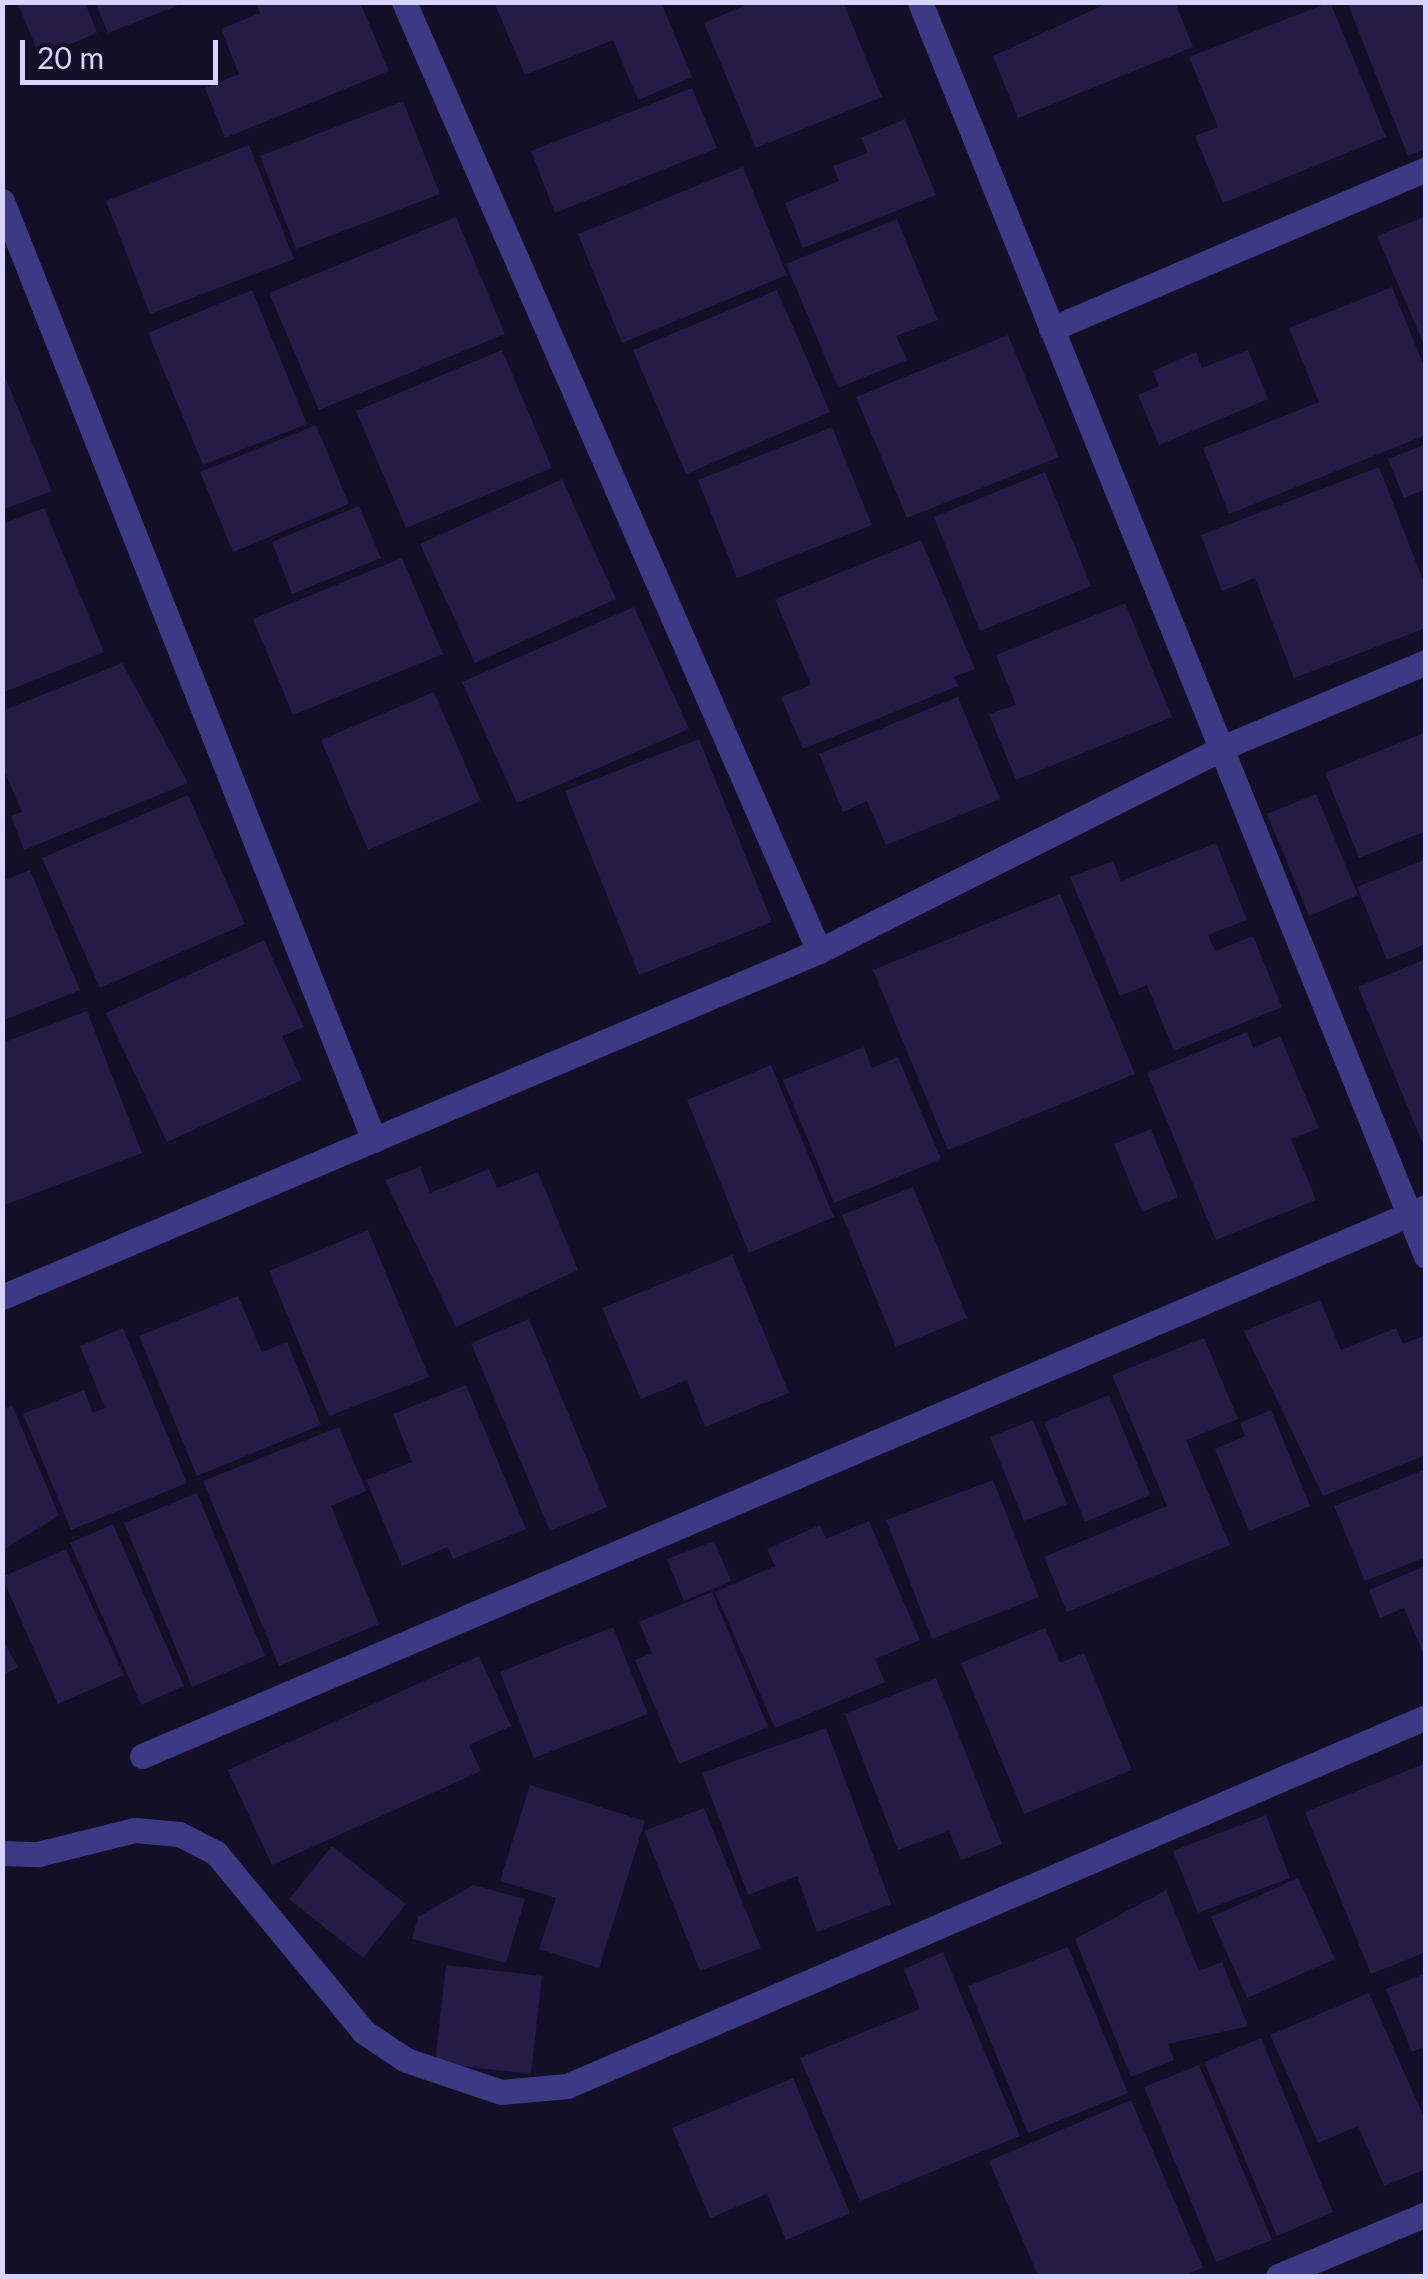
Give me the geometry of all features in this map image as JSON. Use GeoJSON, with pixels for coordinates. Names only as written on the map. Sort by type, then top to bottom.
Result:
{"type":"FeatureCollection","features":[{"type":"Feature","properties":{"kind":"street"},"geometry":{"type":"LineString","coordinates":[[404,2],[819,951]]}},
{"type":"Feature","properties":{"kind":"street"},"geometry":{"type":"LineString","coordinates":[[920,2],[1051,329],[1416,1210],[1426,1256]]}},
{"type":"Feature","properties":{"kind":"street"},"geometry":{"type":"LineString","coordinates":[[1051,329],[1426,168]]}},
{"type":"Feature","properties":{"kind":"street"},"geometry":{"type":"LineString","coordinates":[[2,201],[374,1140]]}},
{"type":"Feature","properties":{"kind":"street"},"geometry":{"type":"LineString","coordinates":[[2,1297],[819,951],[1224,746],[1426,662]]}},
{"type":"Feature","properties":{"kind":"street"},"geometry":{"type":"LineString","coordinates":[[142,1756],[1416,1210]]}},
{"type":"Feature","properties":{"kind":"street"},"geometry":{"type":"LineString","coordinates":[[2,1853],[136,1830],[180,1834],[216,1853],[378,2042],[444,2080],[501,2092],[550,2088],[598,2076],[1426,1717]]}},
{"type":"Feature","properties":{"kind":"street"},"geometry":{"type":"LineString","coordinates":[[1278,2276],[1426,2214]]}},
{"type":"Feature","properties":{"kind":"building"},"geometry":{"type":"Polygon","coordinates":[[[17,2],[85,2],[97,33],[40,57],[17,2]]]}},
{"type":"Feature","properties":{"kind":"building"},"geometry":{"type":"Polygon","coordinates":[[[95,2],[184,2],[184,3],[108,33],[95,2]]]}},
{"type":"Feature","properties":{"kind":"building"},"geometry":{"type":"Polygon","coordinates":[[[256,2],[360,2],[389,71],[225,138],[205,88],[239,74],[221,29],[260,13],[256,2]]]}},
{"type":"Feature","properties":{"kind":"building"},"geometry":{"type":"Polygon","coordinates":[[[494,2],[661,2],[692,77],[638,100],[613,40],[525,75],[494,2]]]}},
{"type":"Feature","properties":{"kind":"building"},"geometry":{"type":"Polygon","coordinates":[[[753,2],[843,2],[882,97],[756,148],[704,23],[753,2]]]}},
{"type":"Feature","properties":{"kind":"building"},"geometry":{"type":"Polygon","coordinates":[[[1110,2],[1175,2],[1193,47],[1018,118],[993,56],[1110,2]]]}},
{"type":"Feature","properties":{"kind":"building"},"geometry":{"type":"Polygon","coordinates":[[[1330,2],[1386,137],[1223,203],[1195,136],[1218,127],[1189,57],[1330,2]]]}},
{"type":"Feature","properties":{"kind":"building"},"geometry":{"type":"Polygon","coordinates":[[[1347,2],[1426,2],[1426,149],[1408,156],[1347,2]]]}},
{"type":"Feature","properties":{"kind":"building"},"geometry":{"type":"Polygon","coordinates":[[[692,88],[717,148],[555,213],[531,151],[692,88]]]}},
{"type":"Feature","properties":{"kind":"building"},"geometry":{"type":"Polygon","coordinates":[[[403,101],[440,194],[296,249],[260,156],[403,101]]]}},
{"type":"Feature","properties":{"kind":"building"},"geometry":{"type":"Polygon","coordinates":[[[905,119],[936,195],[803,248],[785,203],[839,181],[833,166],[868,153],[861,138],[905,119]]]}},
{"type":"Feature","properties":{"kind":"building"},"geometry":{"type":"Polygon","coordinates":[[[249,145],[294,259],[150,314],[106,201],[249,145]]]}},
{"type":"Feature","properties":{"kind":"building"},"geometry":{"type":"Polygon","coordinates":[[[743,167],[787,275],[622,343],[578,234],[743,167]]]}},
{"type":"Feature","properties":{"kind":"building"},"geometry":{"type":"Polygon","coordinates":[[[1426,216],[1426,349],[1377,236],[1426,216]]]}},
{"type":"Feature","properties":{"kind":"building"},"geometry":{"type":"Polygon","coordinates":[[[456,217],[505,334],[319,410],[269,293],[456,217]]]}},
{"type":"Feature","properties":{"kind":"building"},"geometry":{"type":"Polygon","coordinates":[[[897,219],[938,320],[896,336],[907,360],[838,388],[786,264],[897,219]]]}},
{"type":"Feature","properties":{"kind":"building"},"geometry":{"type":"Polygon","coordinates":[[[1392,287],[1426,371],[1426,435],[1229,514],[1203,448],[1319,402],[1289,328],[1392,287]]]}},
{"type":"Feature","properties":{"kind":"building"},"geometry":{"type":"Polygon","coordinates":[[[252,290],[307,424],[203,465],[148,333],[252,290]]]}},
{"type":"Feature","properties":{"kind":"building"},"geometry":{"type":"Polygon","coordinates":[[[777,290],[830,412],[686,474],[633,350],[777,290]]]}},
{"type":"Feature","properties":{"kind":"building"},"geometry":{"type":"Polygon","coordinates":[[[1008,335],[1059,457],[907,518],[856,397],[1008,335]]]}},
{"type":"Feature","properties":{"kind":"building"},"geometry":{"type":"Polygon","coordinates":[[[502,350],[552,468],[406,528],[356,411],[502,350]]]}},
{"type":"Feature","properties":{"kind":"building"},"geometry":{"type":"Polygon","coordinates":[[[1248,350],[1268,399],[1159,445],[1138,395],[1159,386],[1153,371],[1196,352],[1202,368],[1248,350]]]}},
{"type":"Feature","properties":{"kind":"building"},"geometry":{"type":"Polygon","coordinates":[[[6,379],[52,491],[2,510],[2,381],[6,379]]]}},
{"type":"Feature","properties":{"kind":"building"},"geometry":{"type":"Polygon","coordinates":[[[316,425],[349,504],[233,552],[200,472],[316,425]]]}},
{"type":"Feature","properties":{"kind":"building"},"geometry":{"type":"Polygon","coordinates":[[[832,427],[872,525],[737,578],[698,480],[832,427]]]}},
{"type":"Feature","properties":{"kind":"building"},"geometry":{"type":"Polygon","coordinates":[[[1426,444],[1426,489],[1404,498],[1388,459],[1426,444]]]}},
{"type":"Feature","properties":{"kind":"building"},"geometry":{"type":"Polygon","coordinates":[[[1379,467],[1426,588],[1426,628],[1294,678],[1255,578],[1222,591],[1201,535],[1379,467]]]}},
{"type":"Feature","properties":{"kind":"building"},"geometry":{"type":"Polygon","coordinates":[[[1045,472],[1091,586],[980,631],[934,517],[1045,472]]]}},
{"type":"Feature","properties":{"kind":"building"},"geometry":{"type":"Polygon","coordinates":[[[562,479],[616,599],[475,663],[420,544],[562,479]]]}},
{"type":"Feature","properties":{"kind":"building"},"geometry":{"type":"Polygon","coordinates":[[[359,506],[381,558],[292,594],[272,542],[359,506]]]}},
{"type":"Feature","properties":{"kind":"building"},"geometry":{"type":"Polygon","coordinates":[[[44,508],[104,652],[2,693],[2,524],[44,508]]]}},
{"type":"Feature","properties":{"kind":"building"},"geometry":{"type":"Polygon","coordinates":[[[921,540],[975,669],[954,677],[958,686],[803,749],[781,697],[811,685],[775,599],[921,540]]]}},
{"type":"Feature","properties":{"kind":"building"},"geometry":{"type":"Polygon","coordinates":[[[402,558],[443,654],[293,715],[253,619],[402,558]]]}},
{"type":"Feature","properties":{"kind":"building"},"geometry":{"type":"Polygon","coordinates":[[[1125,603],[1172,717],[1016,780],[989,714],[1016,705],[996,655],[1125,603]]]}},
{"type":"Feature","properties":{"kind":"building"},"geometry":{"type":"Polygon","coordinates":[[[634,607],[689,729],[517,803],[462,682],[634,607]]]}},
{"type":"Feature","properties":{"kind":"building"},"geometry":{"type":"Polygon","coordinates":[[[122,663],[188,783],[24,850],[11,816],[22,812],[2,766],[2,711],[122,663]]]}},
{"type":"Feature","properties":{"kind":"building"},"geometry":{"type":"Polygon","coordinates":[[[434,692],[481,801],[368,850],[321,740],[434,692]]]}},
{"type":"Feature","properties":{"kind":"building"},"geometry":{"type":"Polygon","coordinates":[[[958,697],[1000,799],[886,845],[867,801],[843,812],[819,754],[958,697]]]}},
{"type":"Feature","properties":{"kind":"building"},"geometry":{"type":"Polygon","coordinates":[[[1426,732],[1426,831],[1359,858],[1325,773],[1426,732]]]}},
{"type":"Feature","properties":{"kind":"building"},"geometry":{"type":"Polygon","coordinates":[[[699,739],[772,922],[639,975],[565,791],[699,739]]]}},
{"type":"Feature","properties":{"kind":"building"},"geometry":{"type":"Polygon","coordinates":[[[1316,794],[1358,895],[1309,916],[1267,814],[1316,794]]]}},
{"type":"Feature","properties":{"kind":"building"},"geometry":{"type":"Polygon","coordinates":[[[188,795],[245,924],[100,988],[42,858],[188,795]]]}},
{"type":"Feature","properties":{"kind":"building"},"geometry":{"type":"Polygon","coordinates":[[[1216,843],[1247,920],[1208,935],[1215,951],[1253,936],[1282,1007],[1174,1051],[1147,985],[1120,996],[1070,877],[1113,861],[1121,881],[1216,843]]]}},
{"type":"Feature","properties":{"kind":"building"},"geometry":{"type":"Polygon","coordinates":[[[1426,859],[1426,944],[1387,960],[1357,887],[1426,859]]]}},
{"type":"Feature","properties":{"kind":"building"},"geometry":{"type":"Polygon","coordinates":[[[30,870],[80,990],[2,1021],[2,881],[30,870]]]}},
{"type":"Feature","properties":{"kind":"building"},"geometry":{"type":"Polygon","coordinates":[[[1060,894],[1135,1074],[948,1150],[873,970],[1060,894]]]}},
{"type":"Feature","properties":{"kind":"building"},"geometry":{"type":"Polygon","coordinates":[[[264,940],[304,1027],[282,1036],[302,1080],[167,1142],[106,1013],[264,940]]]}},
{"type":"Feature","properties":{"kind":"building"},"geometry":{"type":"Polygon","coordinates":[[[1426,959],[1426,1141],[1422,1142],[1358,987],[1426,959]]]}},
{"type":"Feature","properties":{"kind":"building"},"geometry":{"type":"Polygon","coordinates":[[[87,1011],[142,1153],[2,1206],[2,1043],[87,1011]]]}},
{"type":"Feature","properties":{"kind":"building"},"geometry":{"type":"Polygon","coordinates":[[[1247,1032],[1253,1048],[1280,1036],[1319,1128],[1291,1139],[1316,1200],[1216,1240],[1147,1073],[1247,1032]]]}},
{"type":"Feature","properties":{"kind":"building"},"geometry":{"type":"Polygon","coordinates":[[[864,1047],[872,1068],[898,1057],[941,1159],[834,1203],[783,1080],[864,1047]]]}},
{"type":"Feature","properties":{"kind":"building"},"geometry":{"type":"Polygon","coordinates":[[[771,1065],[834,1217],[749,1253],[687,1100],[771,1065]]]}},
{"type":"Feature","properties":{"kind":"building"},"geometry":{"type":"Polygon","coordinates":[[[1151,1129],[1178,1197],[1142,1212],[1114,1144],[1151,1129]]]}},
{"type":"Feature","properties":{"kind":"building"},"geometry":{"type":"Polygon","coordinates":[[[420,1167],[430,1193],[489,1169],[497,1188],[538,1172],[578,1270],[456,1327],[385,1180],[420,1167]]]}},
{"type":"Feature","properties":{"kind":"building"},"geometry":{"type":"Polygon","coordinates":[[[913,1187],[967,1318],[896,1347],[842,1215],[913,1187]]]}},
{"type":"Feature","properties":{"kind":"building"},"geometry":{"type":"Polygon","coordinates":[[[368,1230],[429,1377],[329,1416],[269,1271],[368,1230]]]}},
{"type":"Feature","properties":{"kind":"building"},"geometry":{"type":"Polygon","coordinates":[[[732,1255],[789,1393],[705,1427],[687,1380],[641,1399],[602,1308],[732,1255]]]}},
{"type":"Feature","properties":{"kind":"building"},"geometry":{"type":"Polygon","coordinates":[[[238,1296],[262,1352],[287,1342],[321,1425],[197,1476],[139,1336],[238,1296]]]}},
{"type":"Feature","properties":{"kind":"building"},"geometry":{"type":"Polygon","coordinates":[[[1320,1300],[1341,1350],[1396,1328],[1403,1344],[1426,1335],[1426,1455],[1323,1496],[1244,1331],[1320,1300]]]}},
{"type":"Feature","properties":{"kind":"building"},"geometry":{"type":"Polygon","coordinates":[[[529,1319],[607,1507],[550,1531],[471,1343],[529,1319]]]}},
{"type":"Feature","properties":{"kind":"building"},"geometry":{"type":"Polygon","coordinates":[[[123,1328],[187,1483],[71,1530],[23,1414],[84,1390],[93,1413],[105,1408],[80,1346],[123,1328]]]}},
{"type":"Feature","properties":{"kind":"building"},"geometry":{"type":"Polygon","coordinates":[[[1204,1338],[1238,1419],[1186,1440],[1230,1545],[1067,1612],[1044,1557],[1167,1506],[1112,1375],[1204,1338]]]}},
{"type":"Feature","properties":{"kind":"building"},"geometry":{"type":"Polygon","coordinates":[[[466,1385],[526,1529],[453,1559],[448,1547],[402,1566],[366,1480],[412,1462],[393,1414],[466,1385]]]}},
{"type":"Feature","properties":{"kind":"building"},"geometry":{"type":"Polygon","coordinates":[[[1109,1395],[1150,1495],[1085,1522],[1044,1422],[1109,1395]]]}},
{"type":"Feature","properties":{"kind":"building"},"geometry":{"type":"Polygon","coordinates":[[[12,1405],[59,1515],[2,1551],[2,1410],[12,1405]]]}},
{"type":"Feature","properties":{"kind":"building"},"geometry":{"type":"Polygon","coordinates":[[[1271,1410],[1310,1506],[1249,1531],[1215,1449],[1245,1436],[1240,1423],[1271,1410]]]}},
{"type":"Feature","properties":{"kind":"building"},"geometry":{"type":"Polygon","coordinates":[[[1033,1420],[1067,1504],[1024,1521],[990,1437],[1033,1420]]]}},
{"type":"Feature","properties":{"kind":"building"},"geometry":{"type":"Polygon","coordinates":[[[339,1427],[366,1491],[331,1506],[379,1624],[279,1666],[203,1481],[339,1427]]]}},
{"type":"Feature","properties":{"kind":"building"},"geometry":{"type":"Polygon","coordinates":[[[1426,1469],[1426,1557],[1365,1581],[1334,1506],[1426,1469]]]}},
{"type":"Feature","properties":{"kind":"building"},"geometry":{"type":"Polygon","coordinates":[[[993,1480],[1039,1597],[932,1639],[886,1520],[993,1480]]]}},
{"type":"Feature","properties":{"kind":"building"},"geometry":{"type":"Polygon","coordinates":[[[197,1493],[265,1656],[192,1687],[124,1523],[197,1493]]]}},
{"type":"Feature","properties":{"kind":"building"},"geometry":{"type":"Polygon","coordinates":[[[869,1521],[920,1640],[875,1659],[885,1682],[775,1728],[715,1592],[775,1566],[767,1549],[820,1525],[826,1539],[869,1521]]]}},
{"type":"Feature","properties":{"kind":"building"},"geometry":{"type":"Polygon","coordinates":[[[113,1524],[184,1686],[141,1705],[70,1543],[113,1524]]]}},
{"type":"Feature","properties":{"kind":"building"},"geometry":{"type":"Polygon","coordinates":[[[714,1541],[731,1581],[684,1601],[667,1559],[714,1541]]]}},
{"type":"Feature","properties":{"kind":"building"},"geometry":{"type":"Polygon","coordinates":[[[66,1549],[124,1675],[58,1704],[2,1577],[66,1549]]]}},
{"type":"Feature","properties":{"kind":"building"},"geometry":{"type":"Polygon","coordinates":[[[1425,1566],[1425,1657],[1404,1608],[1380,1618],[1369,1590],[1425,1566]]]}},
{"type":"Feature","properties":{"kind":"building"},"geometry":{"type":"Polygon","coordinates":[[[712,1592],[768,1727],[679,1764],[635,1660],[652,1653],[639,1622],[712,1592]]]}},
{"type":"Feature","properties":{"kind":"building"},"geometry":{"type":"Polygon","coordinates":[[[613,1627],[648,1714],[534,1758],[500,1672],[613,1627]]]}},
{"type":"Feature","properties":{"kind":"building"},"geometry":{"type":"Polygon","coordinates":[[[1045,1628],[1060,1663],[1084,1653],[1132,1770],[1024,1814],[961,1663],[1045,1628]]]}},
{"type":"Feature","properties":{"kind":"building"},"geometry":{"type":"Polygon","coordinates":[[[2,1639],[18,1667],[2,1676],[2,1639]]]}},
{"type":"Feature","properties":{"kind":"building"},"geometry":{"type":"Polygon","coordinates":[[[479,1656],[511,1726],[469,1745],[481,1771],[272,1865],[228,1770],[479,1656]]]}},
{"type":"Feature","properties":{"kind":"building"},"geometry":{"type":"Polygon","coordinates":[[[936,1678],[1002,1844],[961,1860],[949,1831],[898,1850],[845,1714],[936,1678]]]}},
{"type":"Feature","properties":{"kind":"building"},"geometry":{"type":"Polygon","coordinates":[[[826,1728],[891,1904],[817,1932],[797,1876],[748,1895],[702,1773],[826,1728]]]}},
{"type":"Feature","properties":{"kind":"building"},"geometry":{"type":"Polygon","coordinates":[[[1426,1763],[1426,1952],[1371,1974],[1305,1812],[1426,1763]]]}},
{"type":"Feature","properties":{"kind":"building"},"geometry":{"type":"Polygon","coordinates":[[[530,1785],[645,1821],[599,1968],[539,1949],[556,1898],[500,1881],[530,1785]]]}},
{"type":"Feature","properties":{"kind":"building"},"geometry":{"type":"Polygon","coordinates":[[[704,1808],[761,1948],[700,1971],[644,1831],[704,1808]]]}},
{"type":"Feature","properties":{"kind":"building"},"geometry":{"type":"Polygon","coordinates":[[[1266,1815],[1290,1878],[1198,1913],[1173,1851],[1266,1815]]]}},
{"type":"Feature","properties":{"kind":"building"},"geometry":{"type":"Polygon","coordinates":[[[332,1846],[406,1904],[363,1958],[289,1899],[332,1846]]]}},
{"type":"Feature","properties":{"kind":"building"},"geometry":{"type":"Polygon","coordinates":[[[1298,1878],[1335,1959],[1247,1998],[1211,1917],[1298,1878]]]}},
{"type":"Feature","properties":{"kind":"building"},"geometry":{"type":"Polygon","coordinates":[[[473,1885],[525,1899],[506,1963],[412,1939],[418,1917],[473,1885]]]}},
{"type":"Feature","properties":{"kind":"building"},"geometry":{"type":"Polygon","coordinates":[[[1166,1890],[1199,1971],[1222,1962],[1248,2026],[1168,2044],[1174,2060],[1131,2077],[1075,1939],[1166,1890]]]}},
{"type":"Feature","properties":{"kind":"building"},"geometry":{"type":"Polygon","coordinates":[[[1068,1947],[1128,2093],[1028,2133],[968,1986],[1068,1947]]]}},
{"type":"Feature","properties":{"kind":"building"},"geometry":{"type":"Polygon","coordinates":[[[943,1952],[1020,2136],[860,2201],[800,2058],[920,2009],[904,1969],[943,1952]]]}},
{"type":"Feature","properties":{"kind":"building"},"geometry":{"type":"Polygon","coordinates":[[[446,1965],[542,1976],[531,2074],[435,2063],[446,1965]]]}},
{"type":"Feature","properties":{"kind":"building"},"geometry":{"type":"Polygon","coordinates":[[[1426,1973],[1426,2046],[1412,2052],[1386,1989],[1426,1973]]]}},
{"type":"Feature","properties":{"kind":"building"},"geometry":{"type":"Polygon","coordinates":[[[1369,1993],[1426,2122],[1426,2169],[1384,2186],[1358,2126],[1318,2143],[1270,2035],[1369,1993]]]}},
{"type":"Feature","properties":{"kind":"building"},"geometry":{"type":"Polygon","coordinates":[[[1261,2038],[1333,2212],[1277,2236],[1204,2062],[1261,2038]]]}},
{"type":"Feature","properties":{"kind":"building"},"geometry":{"type":"Polygon","coordinates":[[[1199,2065],[1272,2240],[1216,2262],[1144,2087],[1199,2065]]]}},
{"type":"Feature","properties":{"kind":"building"},"geometry":{"type":"Polygon","coordinates":[[[793,2078],[850,2213],[786,2240],[767,2194],[710,2218],[672,2128],[793,2078]]]}},
{"type":"Feature","properties":{"kind":"building"},"geometry":{"type":"Polygon","coordinates":[[[1131,2100],[1203,2268],[1182,2276],[1038,2276],[989,2161],[1131,2100]]]}}]}
